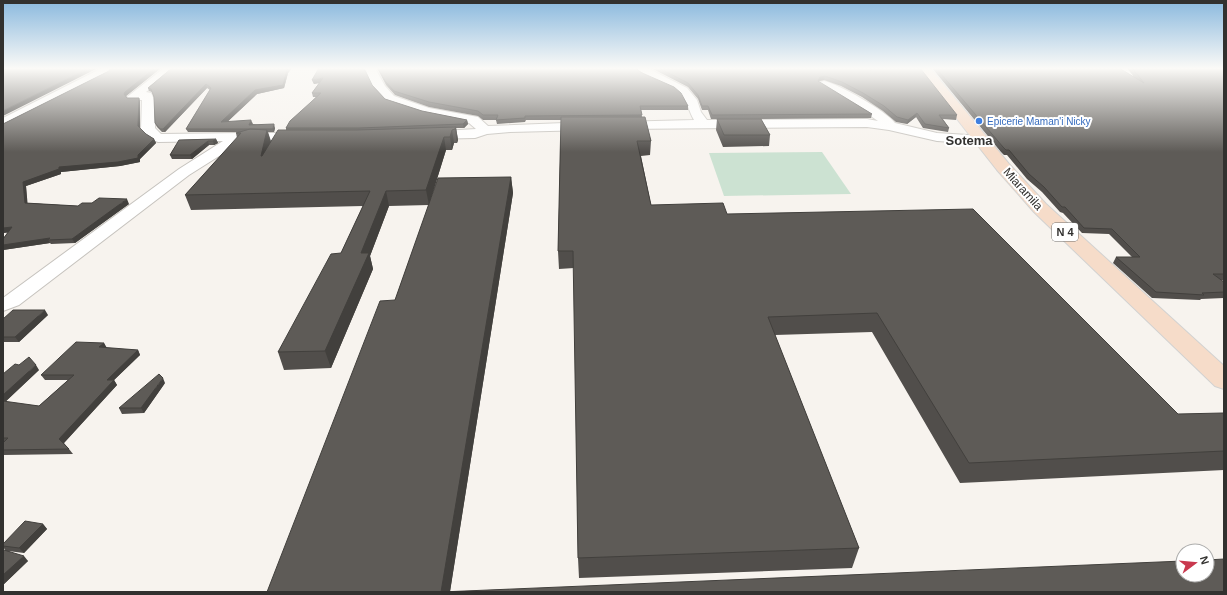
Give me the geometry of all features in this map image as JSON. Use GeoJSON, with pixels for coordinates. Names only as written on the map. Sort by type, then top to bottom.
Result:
{"type":"FeatureCollection","features":[{"type":"Feature","properties":{"kind":"main road","name":"Miaramila"},"geometry":{"type":"LineString","coordinates":[[946,96],[983,140],[1003,167],[1040,208],[1224,380]]}},
{"type":"Feature","properties":{"kind":"street"},"geometry":{"type":"LineString","coordinates":[[3,123],[58,96]]}},
{"type":"Feature","properties":{"kind":"street"},"geometry":{"type":"LineString","coordinates":[[135,96],[133,97],[147,96],[149,105],[148,130],[158,138],[315,138]]}},
{"type":"Feature","properties":{"kind":"street"},"geometry":{"type":"LineString","coordinates":[[387,96],[390,99],[427,111],[473,120],[484,130]]}},
{"type":"Feature","properties":{"kind":"street"},"geometry":{"type":"LineString","coordinates":[[688,96],[703,125]]}},
{"type":"Feature","properties":{"kind":"street"},"geometry":{"type":"LineString","coordinates":[[845,96],[889,121],[890,126]]}},
{"type":"Feature","properties":{"kind":"street"},"geometry":{"type":"LineString","coordinates":[[3,110],[28,111]]}},
{"type":"Feature","properties":{"kind":"street"},"geometry":{"type":"LineString","coordinates":[[414,136],[475,134],[484,130],[557,126],[867,123],[890,126],[937,137],[983,140]]}},
{"type":"Feature","properties":{"kind":"street"},"geometry":{"type":"LineString","coordinates":[[3,305],[12,301],[184,172],[230,143],[254,137]]}},
{"type":"Feature","properties":{"kind":"green space"},"geometry":{"type":"Polygon","coordinates":[[[822,152],[851,194],[724,196],[709,153],[822,152]]]}},
{"type":"Feature","properties":{"kind":"building"},"geometry":{"type":"Polygon","coordinates":[[[3,96],[33,96],[3,111],[3,96]]]}},
{"type":"Feature","properties":{"kind":"building"},"geometry":{"type":"Polygon","coordinates":[[[59,96],[125,96],[127,98],[139,98],[138,126],[154,139],[138,155],[138,158],[118,162],[59,167],[59,169],[23,182],[25,203],[78,206],[82,203],[92,203],[99,198],[127,199],[72,239],[48,240],[50,238],[3,245],[3,239],[12,227],[3,228],[3,124],[59,96]]]}},
{"type":"Feature","properties":{"kind":"building"},"geometry":{"type":"Polygon","coordinates":[[[154,96],[195,96],[163,129],[160,129],[155,123],[154,96]]]}},
{"type":"Feature","properties":{"kind":"building"},"geometry":{"type":"Polygon","coordinates":[[[206,96],[249,96],[221,122],[251,120],[249,125],[274,124],[273,129],[186,129],[206,96]]]}},
{"type":"Feature","properties":{"kind":"building"},"geometry":{"type":"Polygon","coordinates":[[[318,96],[382,96],[385,99],[422,111],[467,120],[463,124],[359,128],[286,128],[290,121],[318,96]]]}},
{"type":"Feature","properties":{"kind":"building"},"geometry":{"type":"Polygon","coordinates":[[[409,96],[682,96],[688,106],[640,106],[642,115],[525,116],[525,118],[496,120],[498,115],[483,115],[478,111],[429,102],[409,96]]]}},
{"type":"Feature","properties":{"kind":"building"},"geometry":{"type":"Polygon","coordinates":[[[698,96],[842,96],[872,114],[712,115],[708,106],[702,106],[698,96]]]}},
{"type":"Feature","properties":{"kind":"building"},"geometry":{"type":"Polygon","coordinates":[[[867,96],[942,96],[957,115],[939,115],[949,128],[925,124],[917,113],[908,120],[897,117],[884,106],[867,96]]]}},
{"type":"Feature","properties":{"kind":"building"},"geometry":{"type":"Polygon","coordinates":[[[960,96],[1224,96],[1224,274],[1213,274],[1224,282],[1224,292],[1202,293],[1204,295],[1156,292],[1116,257],[1140,257],[1112,229],[1084,228],[1065,207],[1062,207],[1044,187],[1029,174],[1009,150],[1006,150],[960,96]]]}},
{"type":"Feature","properties":{"kind":"building"},"geometry":{"type":"Polygon","coordinates":[[[561,117],[645,117],[651,141],[637,141],[651,205],[723,203],[727,214],[973,209],[1178,414],[1223,413],[1224,451],[969,463],[877,313],[768,317],[859,548],[578,558],[573,251],[558,251],[561,117]]]}},
{"type":"Feature","properties":{"kind":"building"},"geometry":{"type":"Polygon","coordinates":[[[717,119],[761,119],[770,135],[724,135],[717,119]]]}},
{"type":"Feature","properties":{"kind":"building"},"geometry":{"type":"Polygon","coordinates":[[[456,127],[452,130],[450,137],[444,137],[426,190],[386,191],[361,253],[369,253],[325,351],[278,352],[331,254],[341,253],[370,191],[185,195],[241,133],[236,133],[250,129],[267,130],[262,156],[278,130],[357,130],[456,127]]]}},
{"type":"Feature","properties":{"kind":"building"},"geometry":{"type":"Polygon","coordinates":[[[216,139],[213,141],[208,141],[190,155],[170,155],[179,140],[216,139]]]}},
{"type":"Feature","properties":{"kind":"building"},"geometry":{"type":"Polygon","coordinates":[[[511,177],[441,592],[267,592],[380,301],[395,300],[438,178],[511,177]]]}},
{"type":"Feature","properties":{"kind":"building"},"geometry":{"type":"Polygon","coordinates":[[[13,310],[45,310],[15,337],[3,337],[3,319],[13,310]]]}},
{"type":"Feature","properties":{"kind":"building"},"geometry":{"type":"Polygon","coordinates":[[[76,342],[104,343],[99,347],[138,350],[107,380],[114,380],[59,439],[69,449],[3,450],[3,443],[8,438],[3,438],[3,401],[39,406],[74,375],[41,375],[76,342]]]}},
{"type":"Feature","properties":{"kind":"building"},"geometry":{"type":"Polygon","coordinates":[[[29,357],[36,365],[3,395],[3,374],[15,364],[19,365],[29,357]]]}},
{"type":"Feature","properties":{"kind":"building"},"geometry":{"type":"Polygon","coordinates":[[[159,374],[163,378],[141,408],[119,408],[159,374]]]}},
{"type":"Feature","properties":{"kind":"building"},"geometry":{"type":"Polygon","coordinates":[[[25,521],[43,524],[19,548],[3,546],[3,544],[25,521]]]}},
{"type":"Feature","properties":{"kind":"building"},"geometry":{"type":"Polygon","coordinates":[[[4,550],[24,556],[3,575],[3,551],[4,550]]]}},
{"type":"Feature","properties":{"kind":"building"},"geometry":{"type":"Polygon","coordinates":[[[1224,559],[1224,592],[441,592],[1175,561],[1175,583],[1215,583],[1215,560],[1224,559]]]}},
{"type":"Feature","properties":{"kind":"place","name":"Epicerie Maman'i Nicky"},"geometry":{"type":"Point","coordinates":[979,121]}},
{"type":"Feature","properties":{"kind":"district","name":"Sotema"},"geometry":{"type":"Point","coordinates":[969,140]}}]}
